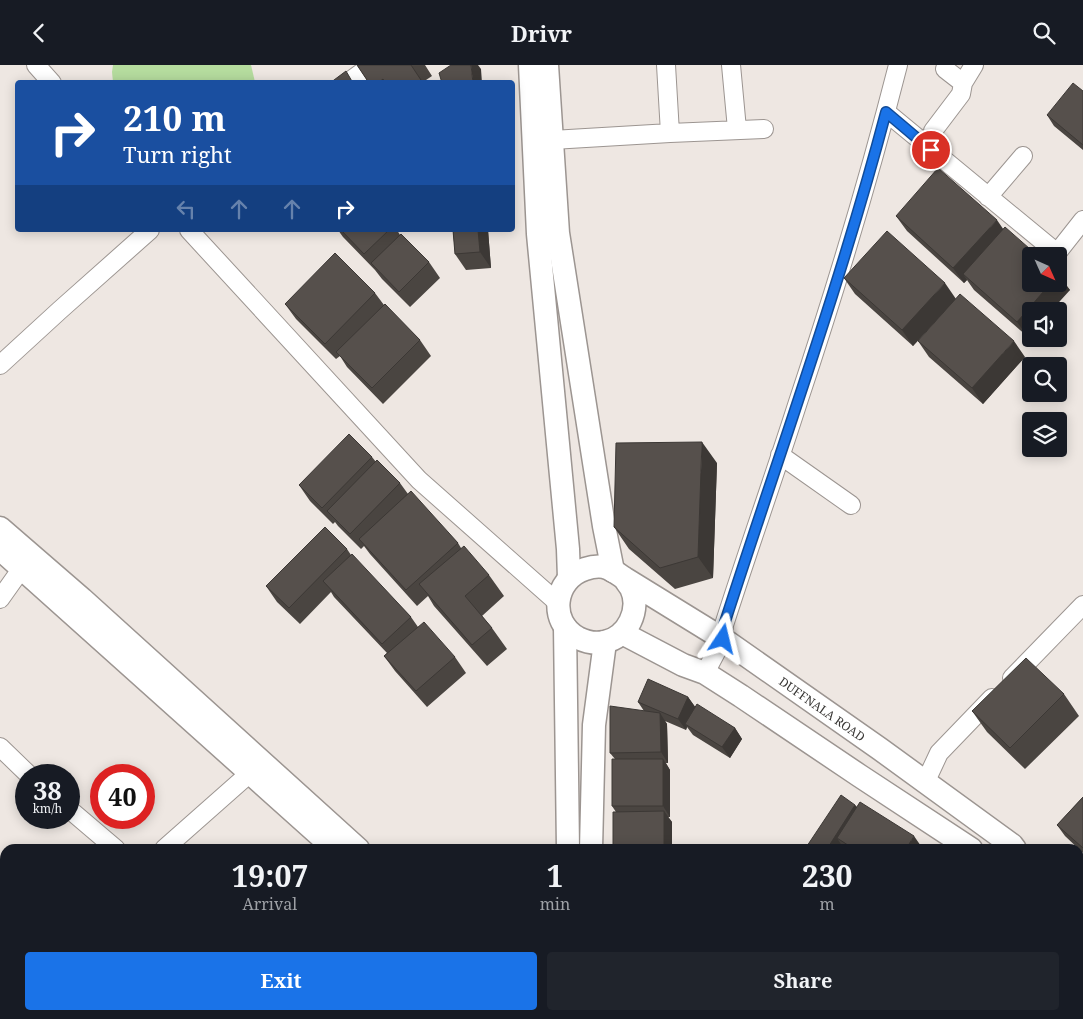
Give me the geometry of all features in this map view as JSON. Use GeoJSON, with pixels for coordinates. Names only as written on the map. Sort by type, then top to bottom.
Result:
{"type":"FeatureCollection","features":[{"type":"Feature","properties":{"kind":"main road"},"geometry":{"type":"LineString","coordinates":[[530,65],[538,235],[568,549],[569,578]]}},
{"type":"Feature","properties":{"kind":"main road"},"geometry":{"type":"LineString","coordinates":[[547,65],[558,233],[604,526],[619,575]]}},
{"type":"Feature","properties":{"kind":"main road"},"geometry":{"type":"LineString","coordinates":[[0,528],[82,599],[352,844]]}},
{"type":"Feature","properties":{"kind":"main road"},"geometry":{"type":"LineString","coordinates":[[0,549],[329,844]]}},
{"type":"Feature","properties":{"kind":"main road"},"geometry":{"type":"LineString","coordinates":[[590,567],[602,567],[619,575],[631,588],[634,600],[634,612],[629,624],[613,638],[594,643],[583,641],[573,635],[565,627],[560,616],[558,603],[563,585],[569,578],[579,571],[590,567]]}},
{"type":"Feature","properties":{"kind":"main road","name":"DUFFNALA ROAD"},"geometry":{"type":"LineString","coordinates":[[619,575],[723,639],[1011,844]]}},
{"type":"Feature","properties":{"kind":"main road"},"geometry":{"type":"LineString","coordinates":[[565,627],[568,844]]}},
{"type":"Feature","properties":{"kind":"main road"},"geometry":{"type":"LineString","coordinates":[[613,638],[705,673],[963,844]]}},
{"type":"Feature","properties":{"kind":"main road"},"geometry":{"type":"LineString","coordinates":[[590,844],[594,725],[613,638]]}},
{"type":"Feature","properties":{"kind":"street"},"geometry":{"type":"LineString","coordinates":[[36,65],[49,80]]}},
{"type":"Feature","properties":{"kind":"street"},"geometry":{"type":"LineString","coordinates":[[351,80],[372,65]]}},
{"type":"Feature","properties":{"kind":"street"},"geometry":{"type":"LineString","coordinates":[[666,65],[670,133]]}},
{"type":"Feature","properties":{"kind":"street"},"geometry":{"type":"LineString","coordinates":[[731,65],[737,129]]}},
{"type":"Feature","properties":{"kind":"street"},"geometry":{"type":"LineString","coordinates":[[705,673],[723,639],[724,625],[840,273],[874,159],[898,65]]}},
{"type":"Feature","properties":{"kind":"street"},"geometry":{"type":"LineString","coordinates":[[933,131],[961,93],[963,83],[974,65]]}},
{"type":"Feature","properties":{"kind":"street"},"geometry":{"type":"LineString","coordinates":[[945,69],[963,83]]}},
{"type":"Feature","properties":{"kind":"street"},"geometry":{"type":"LineString","coordinates":[[886,112],[1057,253],[1082,224]]}},
{"type":"Feature","properties":{"kind":"street"},"geometry":{"type":"LineString","coordinates":[[552,140],[764,129]]}},
{"type":"Feature","properties":{"kind":"street"},"geometry":{"type":"LineString","coordinates":[[988,197],[1023,155]]}},
{"type":"Feature","properties":{"kind":"street"},"geometry":{"type":"LineString","coordinates":[[0,365],[148,232]]}},
{"type":"Feature","properties":{"kind":"street"},"geometry":{"type":"LineString","coordinates":[[191,232],[418,480],[558,603]]}},
{"type":"Feature","properties":{"kind":"street"},"geometry":{"type":"LineString","coordinates":[[780,455],[851,505]]}},
{"type":"Feature","properties":{"kind":"street"},"geometry":{"type":"LineString","coordinates":[[0,599],[22,568]]}},
{"type":"Feature","properties":{"kind":"street"},"geometry":{"type":"LineString","coordinates":[[926,783],[939,753],[1083,605]]}},
{"type":"Feature","properties":{"kind":"street"},"geometry":{"type":"LineString","coordinates":[[0,747],[18,764]]}},
{"type":"Feature","properties":{"kind":"street"},"geometry":{"type":"LineString","coordinates":[[170,844],[250,773]]}},
{"type":"Feature","properties":{"kind":"street"},"geometry":{"type":"LineString","coordinates":[[80,818],[110,844]]}},
{"type":"Feature","properties":{"kind":"green space"},"geometry":{"type":"Polygon","coordinates":[[[113,65],[251,65],[255,80],[113,80],[113,65]]]}},
{"type":"Feature","properties":{"kind":"building"},"geometry":{"type":"Polygon","coordinates":[[[357,65],[411,65],[421,80],[383,79],[367,80],[357,65]]]}},
{"type":"Feature","properties":{"kind":"building"},"geometry":{"type":"Polygon","coordinates":[[[451,65],[471,65],[473,80],[441,80],[439,73],[451,65]]]}},
{"type":"Feature","properties":{"kind":"building"},"geometry":{"type":"Polygon","coordinates":[[[346,71],[351,80],[334,80],[346,71]]]}},
{"type":"Feature","properties":{"kind":"building"},"geometry":{"type":"Polygon","coordinates":[[[1073,83],[1083,91],[1083,145],[1047,115],[1073,83]]]}},
{"type":"Feature","properties":{"kind":"building"},"geometry":{"type":"Polygon","coordinates":[[[938,168],[997,220],[953,268],[896,216],[938,168]]]}},
{"type":"Feature","properties":{"kind":"building"},"geometry":{"type":"Polygon","coordinates":[[[1005,227],[1028,247],[1022,247],[1022,293],[1042,293],[1034,302],[1022,302],[1022,316],[1017,322],[963,274],[1005,227]]]}},
{"type":"Feature","properties":{"kind":"building"},"geometry":{"type":"Polygon","coordinates":[[[887,231],[945,283],[902,330],[844,278],[887,231]]]}},
{"type":"Feature","properties":{"kind":"building"},"geometry":{"type":"Polygon","coordinates":[[[343,232],[387,232],[364,254],[343,232]]]}},
{"type":"Feature","properties":{"kind":"building"},"geometry":{"type":"Polygon","coordinates":[[[453,232],[478,232],[480,252],[455,254],[453,232]]]}},
{"type":"Feature","properties":{"kind":"building"},"geometry":{"type":"Polygon","coordinates":[[[401,234],[429,262],[399,292],[371,263],[401,234]]]}},
{"type":"Feature","properties":{"kind":"building"},"geometry":{"type":"Polygon","coordinates":[[[335,253],[375,293],[325,344],[285,304],[335,253]]]}},
{"type":"Feature","properties":{"kind":"building"},"geometry":{"type":"Polygon","coordinates":[[[960,294],[1014,341],[972,388],[918,341],[960,294]]]}},
{"type":"Feature","properties":{"kind":"building"},"geometry":{"type":"Polygon","coordinates":[[[385,304],[420,340],[372,388],[336,352],[385,304]]]}},
{"type":"Feature","properties":{"kind":"building"},"geometry":{"type":"Polygon","coordinates":[[[349,434],[372,457],[322,508],[299,485],[349,434]]]}},
{"type":"Feature","properties":{"kind":"building"},"geometry":{"type":"Polygon","coordinates":[[[702,442],[698,557],[660,568],[614,527],[616,443],[702,442]]]}},
{"type":"Feature","properties":{"kind":"building"},"geometry":{"type":"Polygon","coordinates":[[[377,460],[400,483],[350,534],[327,511],[377,460]]]}},
{"type":"Feature","properties":{"kind":"building"},"geometry":{"type":"Polygon","coordinates":[[[411,491],[458,543],[406,590],[359,539],[411,491]]]}},
{"type":"Feature","properties":{"kind":"building"},"geometry":{"type":"Polygon","coordinates":[[[325,527],[347,549],[289,608],[266,586],[325,527]]]}},
{"type":"Feature","properties":{"kind":"building"},"geometry":{"type":"Polygon","coordinates":[[[464,546],[489,575],[465,596],[492,628],[472,645],[419,584],[464,546]]]}},
{"type":"Feature","properties":{"kind":"building"},"geometry":{"type":"Polygon","coordinates":[[[352,554],[411,617],[382,644],[323,581],[352,554]]]}},
{"type":"Feature","properties":{"kind":"building"},"geometry":{"type":"Polygon","coordinates":[[[424,622],[455,657],[416,691],[384,656],[424,622]]]}},
{"type":"Feature","properties":{"kind":"building"},"geometry":{"type":"Polygon","coordinates":[[[1026,658],[1064,694],[1010,748],[972,711],[1026,658]]]}},
{"type":"Feature","properties":{"kind":"building"},"geometry":{"type":"Polygon","coordinates":[[[648,679],[688,697],[678,719],[638,702],[648,679]]]}},
{"type":"Feature","properties":{"kind":"building"},"geometry":{"type":"Polygon","coordinates":[[[697,704],[735,728],[722,747],[685,724],[697,704]]]}},
{"type":"Feature","properties":{"kind":"building"},"geometry":{"type":"Polygon","coordinates":[[[610,706],[660,713],[661,752],[610,753],[610,706]]]}},
{"type":"Feature","properties":{"kind":"building"},"geometry":{"type":"Polygon","coordinates":[[[612,759],[663,759],[663,806],[612,806],[612,759]]]}},
{"type":"Feature","properties":{"kind":"building"},"geometry":{"type":"Polygon","coordinates":[[[841,795],[855,805],[830,844],[808,844],[841,795]]]}},
{"type":"Feature","properties":{"kind":"building"},"geometry":{"type":"Polygon","coordinates":[[[1083,797],[1083,844],[1078,844],[1057,825],[1083,797]]]}},
{"type":"Feature","properties":{"kind":"building"},"geometry":{"type":"Polygon","coordinates":[[[860,802],[914,836],[909,844],[846,844],[837,838],[860,802]]]}},
{"type":"Feature","properties":{"kind":"building"},"geometry":{"type":"Polygon","coordinates":[[[664,811],[664,844],[613,844],[613,812],[664,811]]]}},
{"type":"Feature","properties":{"kind":"route"},"geometry":{"type":"LineString","coordinates":[[723,639],[724,625],[840,273],[886,112],[931,150]]}}]}
